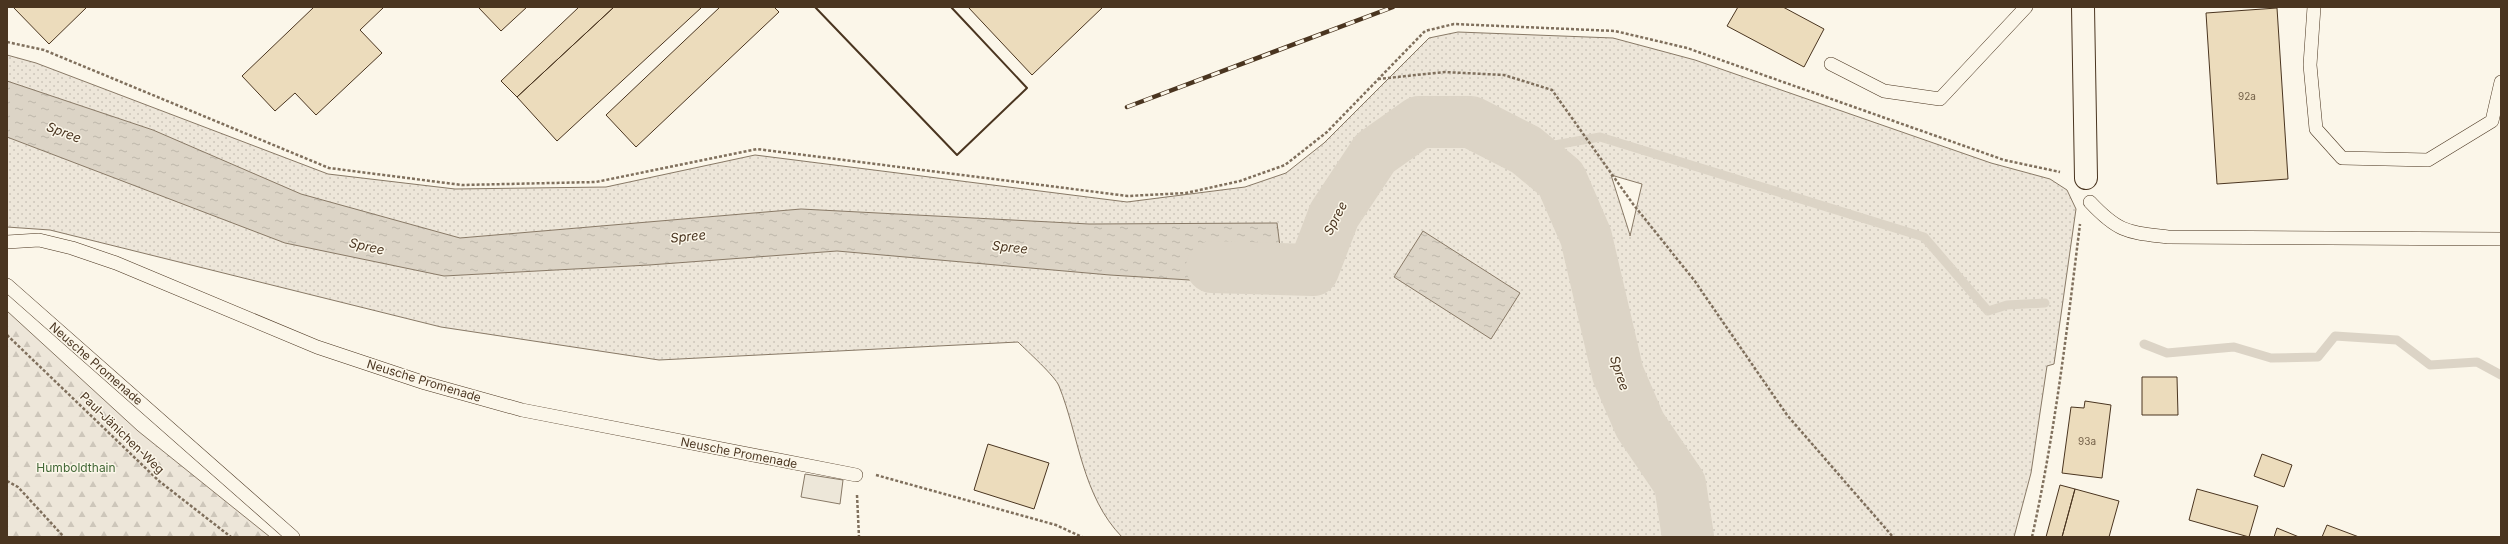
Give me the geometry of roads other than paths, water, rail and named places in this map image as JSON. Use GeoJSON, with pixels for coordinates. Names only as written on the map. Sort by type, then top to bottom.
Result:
{"type":"FeatureCollection","features":[{"type":"Feature","properties":{"kind":"street"},"geometry":{"type":"LineString","coordinates":[[2083,7],[2086,178]]}},
{"type":"Feature","properties":{"kind":"lane"},"geometry":{"type":"LineString","coordinates":[[1831,64],[1884,91],[1940,99],[2026,7]]}},
{"type":"Feature","properties":{"kind":"lane"},"geometry":{"type":"LineString","coordinates":[[2314,7],[2310,65],[2316,129],[2342,158],[2428,160],[2492,121],[2501,82]]}},
{"type":"Feature","properties":{"kind":"lane"},"geometry":{"type":"LineString","coordinates":[[2090,202],[2109,222],[2131,232],[2168,237],[2501,239]]}},
{"type":"Feature","properties":{"kind":"lane","name":"Neusche Promenade"},"geometry":{"type":"LineString","coordinates":[[7,242],[39,240],[72,248],[116,263],[317,347],[425,383],[522,410],[856,475]]}},
{"type":"Feature","properties":{"kind":"lane","name":"Neusche Promenade"},"geometry":{"type":"LineString","coordinates":[[7,285],[293,537]]}},
{"type":"Feature","properties":{"kind":"water"},"geometry":{"type":"Polygon","coordinates":[[[7,81],[153,130],[301,194],[460,238],[801,209],[1089,224],[1277,223],[1285,286],[1110,275],[837,251],[649,265],[444,276],[285,243],[7,137],[7,81]]]}},
{"type":"Feature","properties":{"kind":"water"},"geometry":{"type":"Polygon","coordinates":[[[1423,231],[1520,293],[1491,339],[1394,277],[1423,231]]]}},
{"type":"Feature","properties":{"kind":"waterway","name":"Spree"},"geometry":{"type":"LineString","coordinates":[[1212,267],[1313,270],[1334,215],[1375,153],[1419,122],[1471,122],[1526,150],[1561,179],[1586,237],[1618,374],[1640,425],[1680,484],[1688,537]]}},
{"type":"Feature","properties":{"kind":"waterway"},"geometry":{"type":"LineString","coordinates":[[1526,150],[1600,137],[1924,237],[1988,311],[2007,305],[2045,303]]}},
{"type":"Feature","properties":{"kind":"waterway"},"geometry":{"type":"LineString","coordinates":[[2144,344],[2167,353],[2234,347],[2271,358],[2318,357],[2335,336],[2397,340],[2430,365],[2477,362],[2501,375]]}},
{"type":"Feature","properties":{"kind":"railway"},"geometry":{"type":"LineString","coordinates":[[1127,107],[1393,7]]}},
{"type":"Feature","properties":{"kind":"park label","name":"Humboldthain"},"geometry":{"type":"Point","coordinates":[76,468]}}]}
